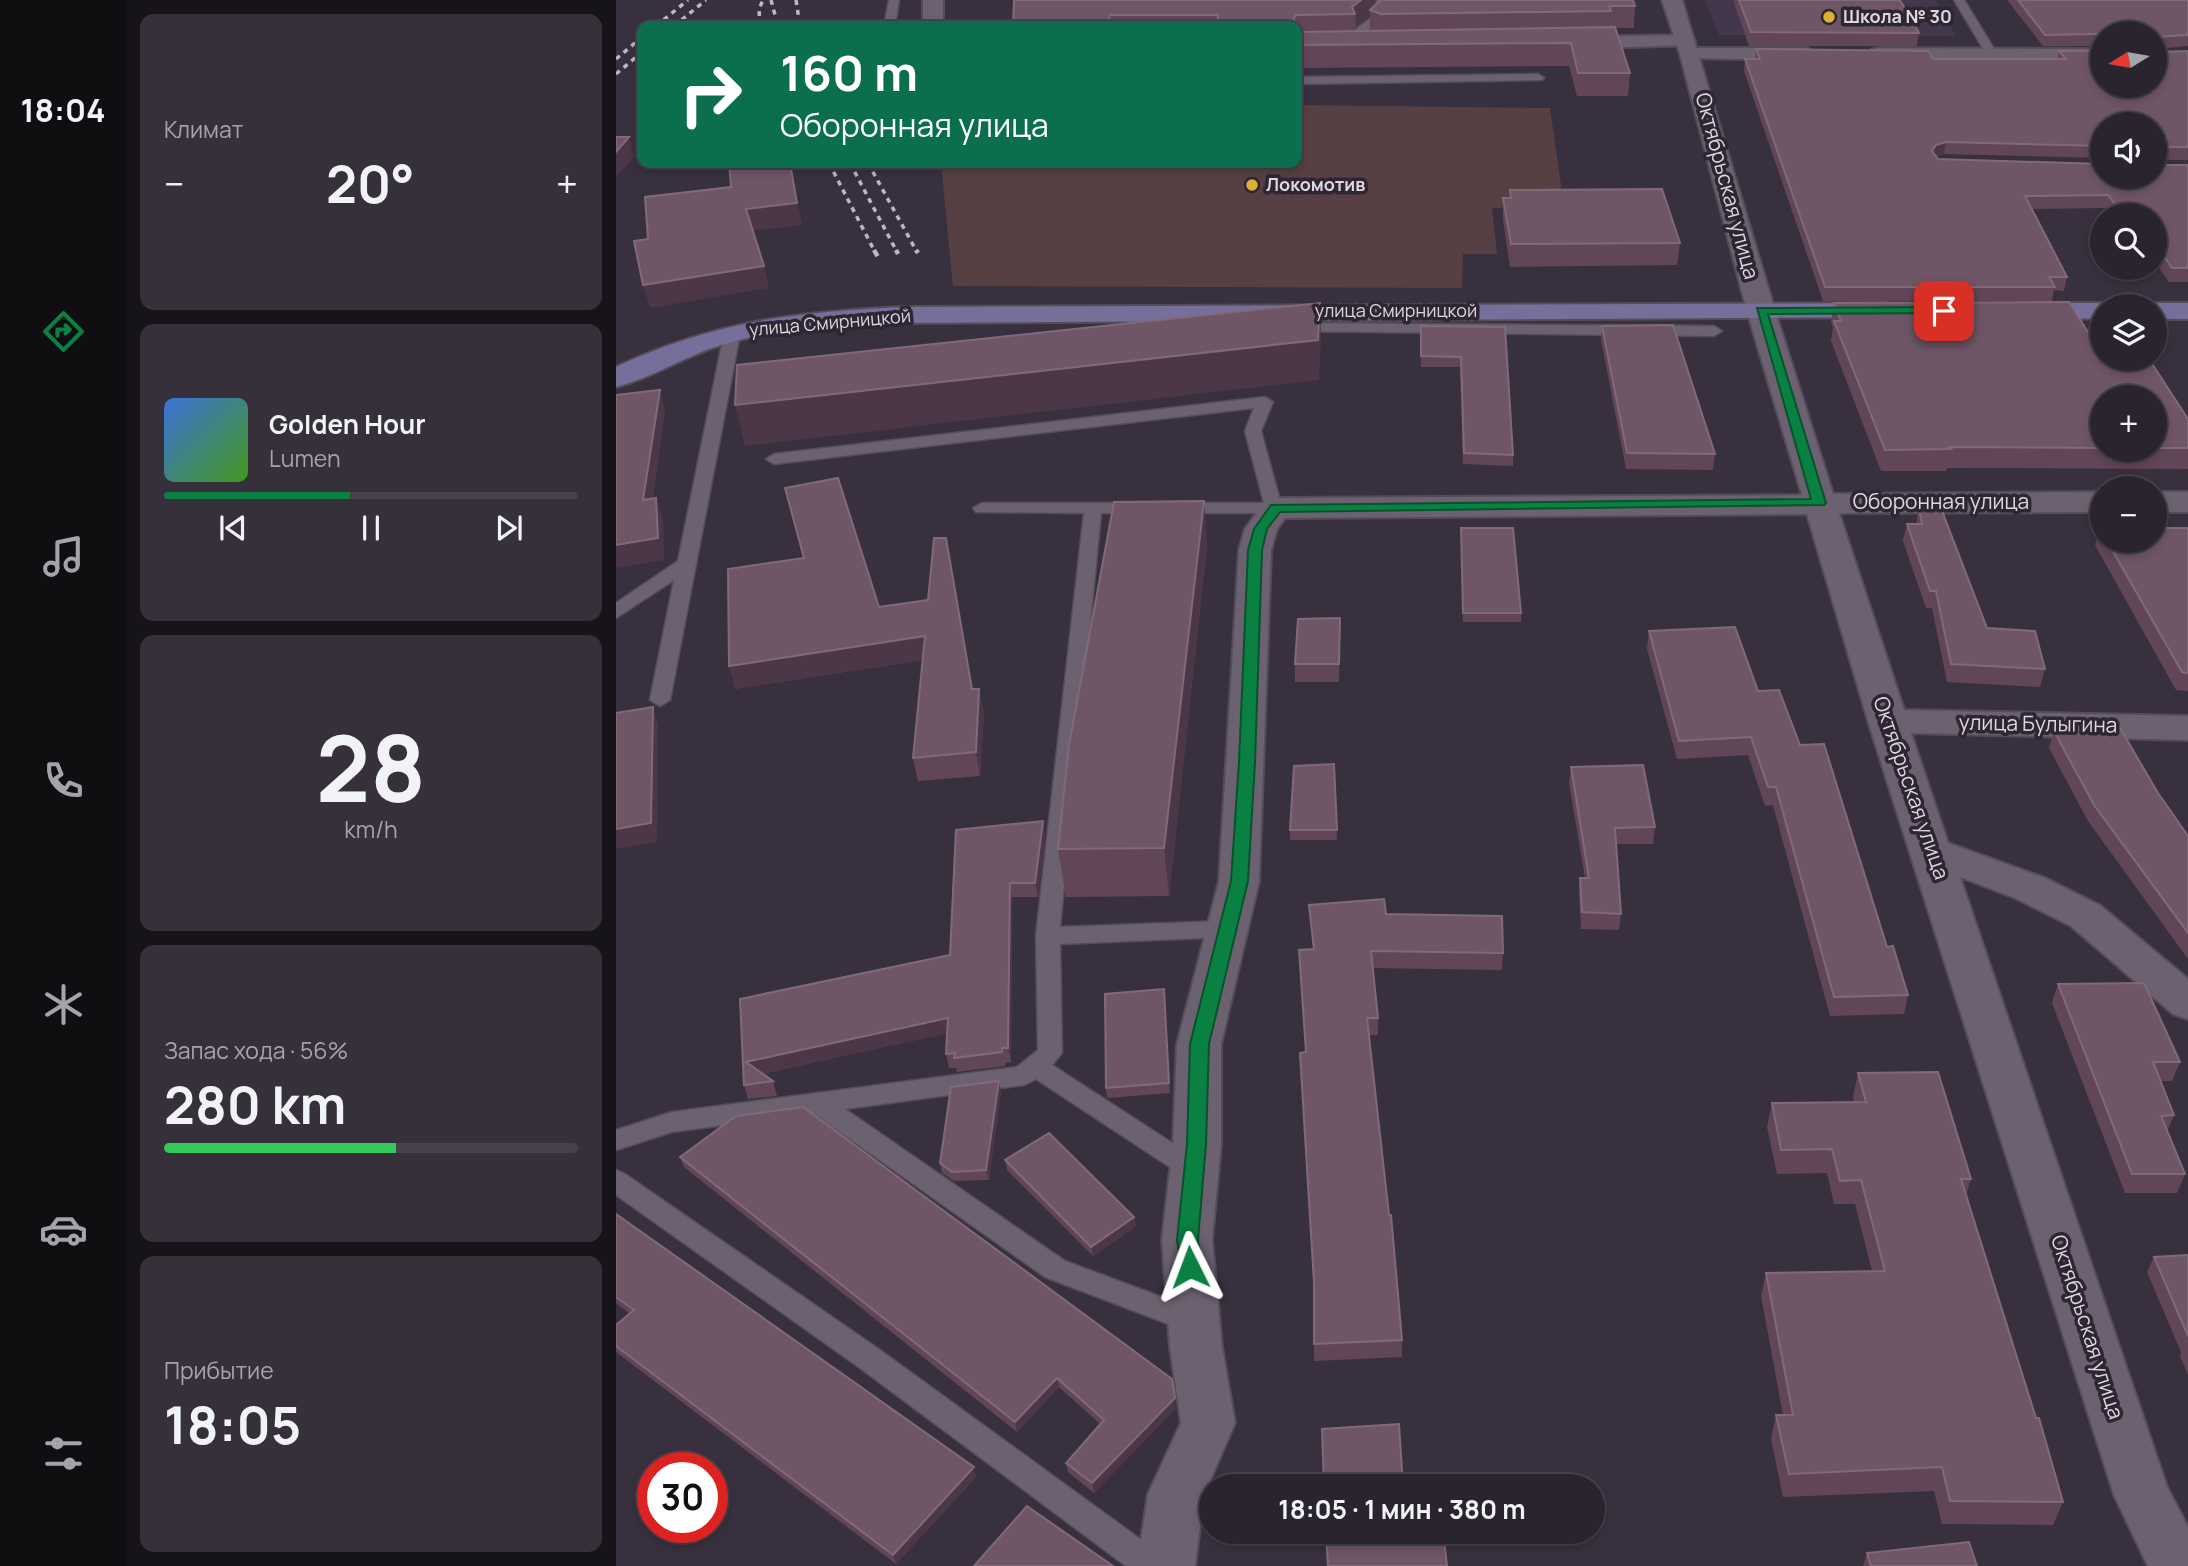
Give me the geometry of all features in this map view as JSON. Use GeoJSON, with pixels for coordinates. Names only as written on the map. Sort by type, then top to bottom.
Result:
{"type":"FeatureCollection","features":[{"type":"Feature","properties":{"kind":"main road","name":"улица Смирницкой"},"geometry":{"type":"LineString","coordinates":[[616,378],[654,360],[732,334],[783,324],[903,315],[1911,311]]}},
{"type":"Feature","properties":{"kind":"main road"},"geometry":{"type":"LineString","coordinates":[[1993,311],[2090,311]]}},
{"type":"Feature","properties":{"kind":"main road"},"geometry":{"type":"LineString","coordinates":[[2167,311],[2188,311]]}},
{"type":"Feature","properties":{"kind":"street"},"geometry":{"type":"LineString","coordinates":[[933,0],[933,21]]}},
{"type":"Feature","properties":{"kind":"street","name":"Октябрьская улица"},"geometry":{"type":"LineString","coordinates":[[1672,0],[1688,48],[1761,311],[1887,721],[1934,853],[2142,1494],[2178,1566]]}},
{"type":"Feature","properties":{"kind":"street"},"geometry":{"type":"LineString","coordinates":[[1550,43],[1828,54]]}},
{"type":"Feature","properties":{"kind":"street"},"geometry":{"type":"LineString","coordinates":[[1349,46],[1394,45]]}},
{"type":"Feature","properties":{"kind":"street"},"geometry":{"type":"LineString","coordinates":[[1855,54],[2090,55]]}},
{"type":"Feature","properties":{"kind":"street","name":"Оборонная улица"},"geometry":{"type":"LineString","coordinates":[[1276,508],[2090,502]]}},
{"type":"Feature","properties":{"kind":"street"},"geometry":{"type":"LineString","coordinates":[[2167,502],[2188,502]]}},
{"type":"Feature","properties":{"kind":"street"},"geometry":{"type":"LineString","coordinates":[[1166,1566],[1176,1494],[1208,1423],[1194,1321],[1187,1240],[1194,1170],[1199,1044],[1239,881],[1247,762],[1255,550],[1261,529],[1276,508]]}},
{"type":"Feature","properties":{"kind":"street","name":"улица Булыгина"},"geometry":{"type":"LineString","coordinates":[[1887,721],[2188,728]]}},
{"type":"Feature","properties":{"kind":"street"},"geometry":{"type":"LineString","coordinates":[[1934,853],[2030,888],[2086,916],[2188,1003]]}},
{"type":"Feature","properties":{"kind":"lane"},"geometry":{"type":"LineString","coordinates":[[891,21],[894,0]]}},
{"type":"Feature","properties":{"kind":"lane"},"geometry":{"type":"LineString","coordinates":[[1382,0],[1378,17],[1361,30],[1364,37],[1394,45]]}},
{"type":"Feature","properties":{"kind":"lane"},"geometry":{"type":"LineString","coordinates":[[1959,0],[1992,55]]}},
{"type":"Feature","properties":{"kind":"lane"},"geometry":{"type":"LineString","coordinates":[[1302,80],[1538,78]]}},
{"type":"Feature","properties":{"kind":"lane"},"geometry":{"type":"LineString","coordinates":[[1269,328],[1714,331]]}},
{"type":"Feature","properties":{"kind":"lane"},"geometry":{"type":"LineString","coordinates":[[660,700],[732,334]]}},
{"type":"Feature","properties":{"kind":"lane"},"geometry":{"type":"LineString","coordinates":[[774,459],[1265,402],[1253,430],[1270,497],[1276,508],[982,508]]}},
{"type":"Feature","properties":{"kind":"lane"},"geometry":{"type":"LineString","coordinates":[[616,1140],[672,1122],[1024,1076],[1050,1053],[1048,936],[1093,508]]}},
{"type":"Feature","properties":{"kind":"lane"},"geometry":{"type":"LineString","coordinates":[[616,612],[687,563]]}},
{"type":"Feature","properties":{"kind":"lane"},"geometry":{"type":"LineString","coordinates":[[1048,936],[1226,929]]}},
{"type":"Feature","properties":{"kind":"lane"},"geometry":{"type":"LineString","coordinates":[[1035,1066],[1194,1170]]}},
{"type":"Feature","properties":{"kind":"lane"},"geometry":{"type":"LineString","coordinates":[[817,1103],[1055,1269],[1194,1321]]}},
{"type":"Feature","properties":{"kind":"lane"},"geometry":{"type":"LineString","coordinates":[[616,1181],[870,1359],[1151,1566]]}},
{"type":"Feature","properties":{"kind":"shaded area","name":"Школа № 30"},"geometry":{"type":"Polygon","coordinates":[[[1705,0],[1935,0],[1956,36],[1719,35],[1705,0]]]}},
{"type":"Feature","properties":{"kind":"shaded area","name":"Локомотив"},"geometry":{"type":"Polygon","coordinates":[[[1302,105],[1550,108],[1564,207],[1492,208],[1497,254],[1463,254],[1462,288],[953,286],[941,168],[1302,168],[1302,105]]]}},
{"type":"Feature","properties":{"kind":"building"},"geometry":{"type":"Polygon","coordinates":[[[1014,0],[1361,0],[1352,7],[1355,14],[1296,15],[1294,21],[1217,21],[1218,15],[1110,15],[1108,21],[1013,21],[1014,0]]]}},
{"type":"Feature","properties":{"kind":"building"},"geometry":{"type":"Polygon","coordinates":[[[1381,0],[1633,0],[1635,6],[1609,6],[1611,11],[1381,14],[1370,10],[1381,0]]]}},
{"type":"Feature","properties":{"kind":"building","name":"Школа № 30"},"geometry":{"type":"Polygon","coordinates":[[[1739,0],[1900,0],[1919,33],[1751,32],[1739,0]]]}},
{"type":"Feature","properties":{"kind":"building"},"geometry":{"type":"Polygon","coordinates":[[[2018,0],[2188,0],[2188,35],[2167,36],[2167,21],[2090,21],[2090,34],[2045,35],[2018,0]]]}},
{"type":"Feature","properties":{"kind":"building"},"geometry":{"type":"Polygon","coordinates":[[[1615,27],[1630,73],[1578,73],[1571,43],[1302,45],[1302,32],[1615,27]]]}},
{"type":"Feature","properties":{"kind":"building"},"geometry":{"type":"Polygon","coordinates":[[[1756,49],[1928,51],[1933,59],[2066,59],[2059,51],[2090,51],[2090,98],[2167,98],[2167,52],[2188,51],[2188,147],[2167,147],[2167,112],[2090,112],[2090,146],[1946,142],[1936,145],[1932,151],[1938,159],[2090,164],[2090,189],[2167,189],[2167,165],[2188,165],[2188,268],[2172,268],[2167,261],[2167,203],[2114,203],[2108,195],[2025,196],[2067,277],[2049,277],[2055,287],[1825,287],[1745,59],[1760,59],[1756,49]]]}},
{"type":"Feature","properties":{"kind":"building"},"geometry":{"type":"Polygon","coordinates":[[[616,137],[629,137],[616,152],[616,137]]]}},
{"type":"Feature","properties":{"kind":"building"},"geometry":{"type":"Polygon","coordinates":[[[729,168],[791,168],[797,203],[746,209],[764,266],[643,285],[634,241],[648,239],[645,197],[731,187],[729,168]]]}},
{"type":"Feature","properties":{"kind":"building"},"geometry":{"type":"Polygon","coordinates":[[[1662,189],[1680,243],[1511,244],[1503,198],[1511,198],[1510,190],[1662,189]]]}},
{"type":"Feature","properties":{"kind":"building"},"geometry":{"type":"Polygon","coordinates":[[[2069,302],[2090,335],[2090,371],[2157,371],[2166,385],[2090,385],[2090,448],[1949,447],[1951,449],[1885,450],[1834,321],[1841,321],[1834,303],[2069,302]]]}},
{"type":"Feature","properties":{"kind":"building"},"geometry":{"type":"Polygon","coordinates":[[[1320,303],[1318,340],[735,405],[737,365],[1320,303]]]}},
{"type":"Feature","properties":{"kind":"building"},"geometry":{"type":"Polygon","coordinates":[[[1673,325],[1715,454],[1627,453],[1602,326],[1673,325]]]}},
{"type":"Feature","properties":{"kind":"building"},"geometry":{"type":"Polygon","coordinates":[[[1421,326],[1505,327],[1513,455],[1464,453],[1461,357],[1421,356],[1421,326]]]}},
{"type":"Feature","properties":{"kind":"building"},"geometry":{"type":"Polygon","coordinates":[[[2167,387],[2188,419],[2188,448],[2167,448],[2167,387]]]}},
{"type":"Feature","properties":{"kind":"building"},"geometry":{"type":"Polygon","coordinates":[[[660,390],[643,500],[656,498],[658,538],[616,545],[616,395],[660,390]]]}},
{"type":"Feature","properties":{"kind":"building"},"geometry":{"type":"Polygon","coordinates":[[[838,478],[879,607],[928,600],[934,538],[946,538],[972,689],[979,689],[976,752],[913,758],[925,636],[729,666],[728,569],[804,558],[785,488],[838,478]]]}},
{"type":"Feature","properties":{"kind":"building"},"geometry":{"type":"Polygon","coordinates":[[[1204,501],[1164,848],[1058,849],[1069,745],[1114,502],[1204,501]]]}},
{"type":"Feature","properties":{"kind":"building"},"geometry":{"type":"Polygon","coordinates":[[[1939,503],[1987,628],[2035,631],[2045,669],[1951,664],[1936,591],[1930,591],[1907,524],[1922,524],[1919,509],[1939,503]]]}},
{"type":"Feature","properties":{"kind":"building"},"geometry":{"type":"Polygon","coordinates":[[[1461,528],[1513,528],[1521,613],[1463,613],[1461,528]]]}},
{"type":"Feature","properties":{"kind":"building"},"geometry":{"type":"Polygon","coordinates":[[[2167,528],[2188,528],[2188,673],[2182,672],[2114,553],[2167,553],[2167,528]]]}},
{"type":"Feature","properties":{"kind":"building"},"geometry":{"type":"Polygon","coordinates":[[[1340,618],[1339,664],[1295,664],[1298,619],[1340,618]]]}},
{"type":"Feature","properties":{"kind":"building"},"geometry":{"type":"Polygon","coordinates":[[[1735,627],[1758,691],[1779,690],[1800,745],[1824,744],[1887,947],[1893,946],[1908,995],[1834,997],[1776,787],[1768,787],[1751,737],[1679,741],[1649,631],[1735,627]]]}},
{"type":"Feature","properties":{"kind":"building"},"geometry":{"type":"Polygon","coordinates":[[[653,707],[651,823],[616,829],[616,713],[653,707]]]}},
{"type":"Feature","properties":{"kind":"building"},"geometry":{"type":"Polygon","coordinates":[[[2120,728],[2158,793],[2188,836],[2188,933],[2094,805],[2054,731],[2120,728]]]}},
{"type":"Feature","properties":{"kind":"building"},"geometry":{"type":"Polygon","coordinates":[[[1334,764],[1337,830],[1290,830],[1294,766],[1334,764]]]}},
{"type":"Feature","properties":{"kind":"building"},"geometry":{"type":"Polygon","coordinates":[[[1643,765],[1655,827],[1615,828],[1621,914],[1582,912],[1580,878],[1589,878],[1571,767],[1643,765]]]}},
{"type":"Feature","properties":{"kind":"building"},"geometry":{"type":"Polygon","coordinates":[[[1043,821],[1035,883],[1010,883],[1008,1048],[1002,1048],[1002,1052],[954,1058],[955,1053],[946,1054],[948,1018],[746,1062],[773,1081],[744,1085],[740,999],[950,955],[956,830],[1043,821]]]}},
{"type":"Feature","properties":{"kind":"building"},"geometry":{"type":"Polygon","coordinates":[[[1384,899],[1386,914],[1502,916],[1503,953],[1371,951],[1378,1018],[1367,1018],[1391,1215],[1402,1340],[1314,1344],[1314,1283],[1300,1053],[1306,1052],[1299,950],[1314,949],[1309,905],[1384,899]]]}},
{"type":"Feature","properties":{"kind":"building"},"geometry":{"type":"Polygon","coordinates":[[[2144,983],[2180,1062],[2153,1062],[2174,1115],[2161,1116],[2185,1174],[2132,1174],[2058,984],[2144,983]]]}},
{"type":"Feature","properties":{"kind":"building"},"geometry":{"type":"Polygon","coordinates":[[[1164,989],[1169,1083],[1106,1088],[1105,994],[1164,989]]]}},
{"type":"Feature","properties":{"kind":"building"},"geometry":{"type":"Polygon","coordinates":[[[1938,1072],[1971,1179],[1961,1179],[2036,1418],[2039,1418],[2063,1502],[1950,1501],[1942,1467],[1789,1474],[1776,1415],[1793,1415],[1766,1273],[1885,1271],[1861,1180],[1840,1181],[1832,1149],[1781,1150],[1772,1103],[1866,1102],[1858,1073],[1938,1072]]]}},
{"type":"Feature","properties":{"kind":"building"},"geometry":{"type":"Polygon","coordinates":[[[999,1081],[986,1170],[952,1172],[940,1163],[951,1087],[999,1081]]]}},
{"type":"Feature","properties":{"kind":"building"},"geometry":{"type":"Polygon","coordinates":[[[803,1107],[1172,1379],[1175,1398],[1092,1483],[1066,1463],[1104,1420],[1057,1378],[1015,1422],[680,1157],[736,1116],[803,1107]]]}},
{"type":"Feature","properties":{"kind":"building"},"geometry":{"type":"Polygon","coordinates":[[[1049,1133],[1134,1217],[1091,1247],[1005,1160],[1049,1133]]]}},
{"type":"Feature","properties":{"kind":"building"},"geometry":{"type":"Polygon","coordinates":[[[616,1214],[974,1467],[893,1555],[616,1346],[616,1325],[634,1310],[616,1297],[616,1214]]]}},
{"type":"Feature","properties":{"kind":"building"},"geometry":{"type":"Polygon","coordinates":[[[2188,1255],[2188,1336],[2154,1257],[2188,1255]]]}},
{"type":"Feature","properties":{"kind":"building"},"geometry":{"type":"Polygon","coordinates":[[[1399,1424],[1402,1474],[1324,1474],[1322,1429],[1399,1424]]]}},
{"type":"Feature","properties":{"kind":"building"},"geometry":{"type":"Polygon","coordinates":[[[1027,1506],[1113,1566],[974,1566],[1027,1506]]]}},
{"type":"Feature","properties":{"kind":"building"},"geometry":{"type":"Polygon","coordinates":[[[1969,1542],[1977,1566],[1871,1566],[1867,1553],[1969,1542]]]}},
{"type":"Feature","properties":{"kind":"building"},"geometry":{"type":"Polygon","coordinates":[[[1327,1544],[1444,1544],[1447,1566],[1328,1566],[1327,1544]]]}},
{"type":"Feature","properties":{"kind":"railway"},"geometry":{"type":"LineString","coordinates":[[662,21],[688,0]]}},
{"type":"Feature","properties":{"kind":"railway"},"geometry":{"type":"LineString","coordinates":[[680,21],[706,0]]}},
{"type":"Feature","properties":{"kind":"railway"},"geometry":{"type":"LineString","coordinates":[[760,21],[759,9],[763,0]]}},
{"type":"Feature","properties":{"kind":"railway"},"geometry":{"type":"LineString","coordinates":[[771,0],[777,21]]}},
{"type":"Feature","properties":{"kind":"railway"},"geometry":{"type":"LineString","coordinates":[[796,0],[799,21]]}},
{"type":"Feature","properties":{"kind":"railway"},"geometry":{"type":"LineString","coordinates":[[616,59],[637,41]]}},
{"type":"Feature","properties":{"kind":"railway"},"geometry":{"type":"LineString","coordinates":[[616,74],[637,56]]}},
{"type":"Feature","properties":{"kind":"railway"},"geometry":{"type":"LineString","coordinates":[[832,168],[875,252]]}},
{"type":"Feature","properties":{"kind":"railway"},"geometry":{"type":"LineString","coordinates":[[853,168],[897,252]]}},
{"type":"Feature","properties":{"kind":"railway"},"geometry":{"type":"LineString","coordinates":[[871,168],[917,252]]}},
{"type":"Feature","properties":{"kind":"railway"},"geometry":{"type":"LineString","coordinates":[[874,250],[878,257]]}},
{"type":"Feature","properties":{"kind":"place","name":"Школа № 30"},"geometry":{"type":"Point","coordinates":[1829,17]}},
{"type":"Feature","properties":{"kind":"place","name":"Локомотив"},"geometry":{"type":"Point","coordinates":[1252,185]}},
{"type":"Feature","properties":{"kind":"route"},"geometry":{"type":"LineString","coordinates":[[1190,1267],[1187,1240],[1197,1144],[1199,1044],[1239,881],[1247,762],[1255,550],[1261,529],[1276,508],[1819,503],[1761,311],[1944,311]]}}]}
